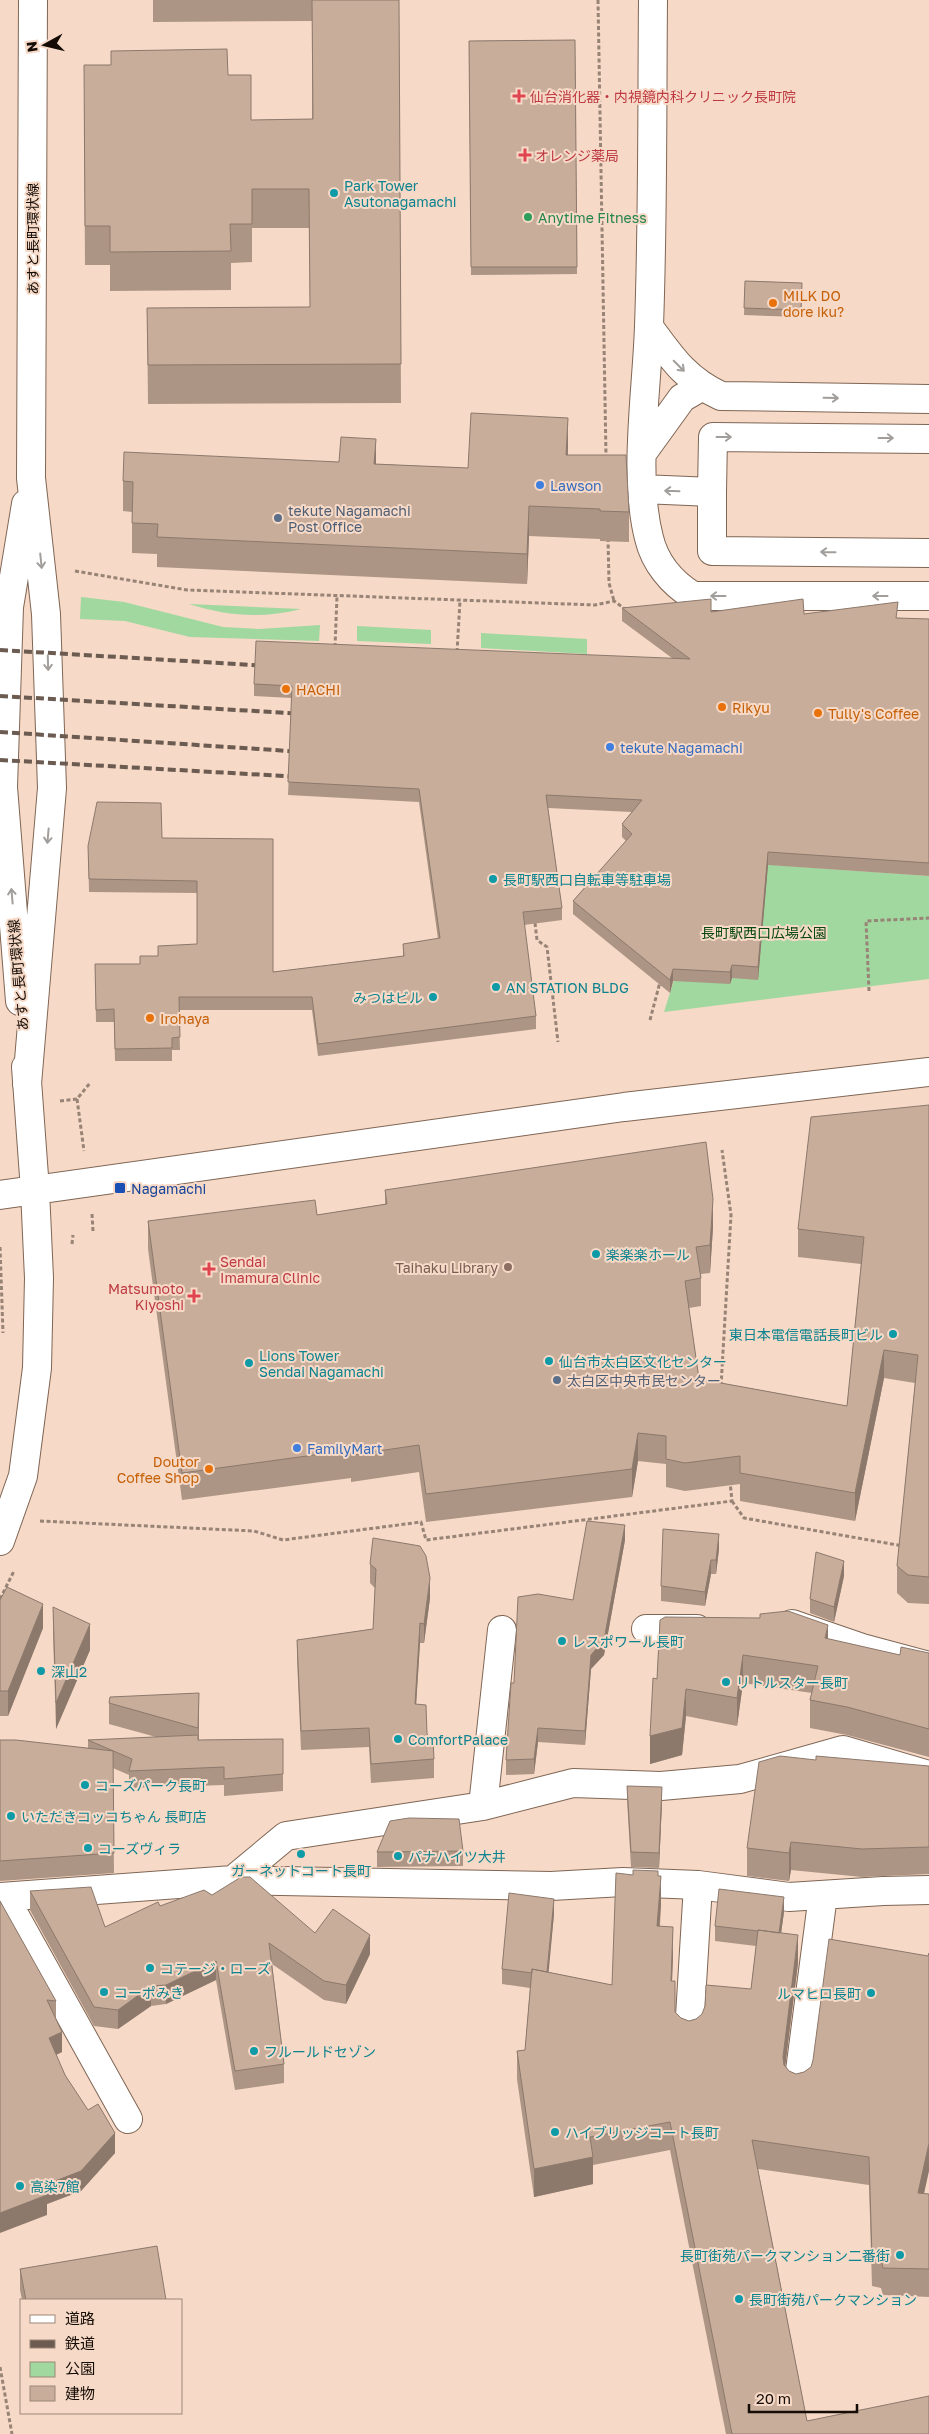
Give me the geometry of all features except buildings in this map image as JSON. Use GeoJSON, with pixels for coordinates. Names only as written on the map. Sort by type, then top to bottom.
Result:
{"type":"FeatureCollection","features":[{"type":"Feature","properties":{"kind":"street","name":"あすと長町環状線"},"geometry":{"type":"LineString","coordinates":[[27,1084],[52,788],[46,614],[31,478],[33,0]]}},
{"type":"Feature","properties":{"kind":"street"},"geometry":{"type":"LineString","coordinates":[[653,0],[649,327],[642,490],[649,539],[662,568],[679,587],[693,596],[929,596]]}},
{"type":"Feature","properties":{"kind":"street"},"geometry":{"type":"LineString","coordinates":[[649,327],[674,361],[701,387],[721,396],[929,399]]}},
{"type":"Feature","properties":{"kind":"street"},"geometry":{"type":"LineString","coordinates":[[643,452],[682,398],[701,387]]}},
{"type":"Feature","properties":{"kind":"street"},"geometry":{"type":"LineString","coordinates":[[929,439],[712,437],[712,551],[929,553]]}},
{"type":"Feature","properties":{"kind":"street","name":"あすと長町環状線"},"geometry":{"type":"LineString","coordinates":[[0,1540],[23,1476],[37,1368],[39,1278],[35,1190],[2,787],[4,606],[31,478]]}},
{"type":"Feature","properties":{"kind":"street"},"geometry":{"type":"LineString","coordinates":[[642,490],[712,492]]}},
{"type":"Feature","properties":{"kind":"street"},"geometry":{"type":"LineString","coordinates":[[4,606],[46,614]]}},
{"type":"Feature","properties":{"kind":"street"},"geometry":{"type":"LineString","coordinates":[[0,1195],[624,1107],[929,1072]]}},
{"type":"Feature","properties":{"kind":"street"},"geometry":{"type":"LineString","coordinates":[[772,1625],[790,1623],[862,1648],[929,1666]]}},
{"type":"Feature","properties":{"kind":"street"},"geometry":{"type":"LineString","coordinates":[[646,1629],[725,1629]]}},
{"type":"Feature","properties":{"kind":"street"},"geometry":{"type":"LineString","coordinates":[[484,1806],[502,1630]]}},
{"type":"Feature","properties":{"kind":"street"},"geometry":{"type":"LineString","coordinates":[[233,1880],[286,1836],[484,1806],[573,1783],[661,1786],[740,1779],[843,1750],[929,1775]]}},
{"type":"Feature","properties":{"kind":"street"},"geometry":{"type":"LineString","coordinates":[[128,2118],[2,1897],[233,1880],[541,1886],[623,1882],[698,1885],[789,1897],[929,1890]]}},
{"type":"Feature","properties":{"kind":"street"},"geometry":{"type":"LineString","coordinates":[[689,2033],[698,1885]]}},
{"type":"Feature","properties":{"kind":"street"},"geometry":{"type":"LineString","coordinates":[[798,2086],[823,1895]]}},
{"type":"Feature","properties":{"kind":"path"},"geometry":{"type":"LineString","coordinates":[[598,0],[606,459]]}},
{"type":"Feature","properties":{"kind":"path"},"geometry":{"type":"LineString","coordinates":[[608,536],[609,583],[614,601],[628,612]]}},
{"type":"Feature","properties":{"kind":"path"},"geometry":{"type":"LineString","coordinates":[[75,571],[187,590],[595,606],[614,601]]}},
{"type":"Feature","properties":{"kind":"path"},"geometry":{"type":"LineString","coordinates":[[334,648],[337,596]]}},
{"type":"Feature","properties":{"kind":"path"},"geometry":{"type":"LineString","coordinates":[[457,653],[460,601]]}},
{"type":"Feature","properties":{"kind":"path"},"geometry":{"type":"LineString","coordinates":[[869,991],[866,921],[929,918]]}},
{"type":"Feature","properties":{"kind":"path"},"geometry":{"type":"LineString","coordinates":[[536,923],[537,940],[547,947],[558,1042]]}},
{"type":"Feature","properties":{"kind":"path"},"geometry":{"type":"LineString","coordinates":[[650,1020],[662,974]]}},
{"type":"Feature","properties":{"kind":"path"},"geometry":{"type":"LineString","coordinates":[[720,1394],[731,1215],[722,1150]]}},
{"type":"Feature","properties":{"kind":"path"},"geometry":{"type":"LineString","coordinates":[[729,1474],[732,1501],[744,1518],[910,1547]]}},
{"type":"Feature","properties":{"kind":"path"},"geometry":{"type":"LineString","coordinates":[[37,1521],[254,1531],[283,1540],[421,1522],[426,1540],[732,1501]]}},
{"type":"Feature","properties":{"kind":"path"},"geometry":{"type":"LineString","coordinates":[[0,2367],[12,2434]]}},
{"type":"Feature","properties":{"kind":"green space"},"geometry":{"type":"Polygon","coordinates":[[[81,597],[124,602],[223,627],[259,629],[320,625],[319,641],[190,637],[125,621],[80,619],[81,597]]]}},
{"type":"Feature","properties":{"kind":"green space"},"geometry":{"type":"Polygon","coordinates":[[[189,604],[301,609],[272,614],[245,615],[189,604]]]}},
{"type":"Feature","properties":{"kind":"green space"},"geometry":{"type":"Polygon","coordinates":[[[357,626],[431,630],[431,644],[357,641],[357,626]]]}},
{"type":"Feature","properties":{"kind":"green space"},"geometry":{"type":"Polygon","coordinates":[[[481,633],[587,639],[587,654],[481,648],[481,633]]]}},
{"type":"Feature","properties":{"kind":"green space","name":"長町駅西口広場公園"},"geometry":{"type":"Polygon","coordinates":[[[729,862],[929,876],[929,979],[664,1012],[696,909],[729,862]]]}},
{"type":"Feature","properties":{"kind":"railway"},"geometry":{"type":"LineString","coordinates":[[0,650],[270,666]]}},
{"type":"Feature","properties":{"kind":"railway"},"geometry":{"type":"LineString","coordinates":[[0,696],[305,714]]}},
{"type":"Feature","properties":{"kind":"railway"},"geometry":{"type":"LineString","coordinates":[[0,732],[304,752]]}},
{"type":"Feature","properties":{"kind":"railway"},"geometry":{"type":"LineString","coordinates":[[0,760],[302,777]]}},
{"type":"Feature","properties":{"kind":"place","name":"仙台消化器・内視鏡内科クリニック長町院"},"geometry":{"type":"Point","coordinates":[519,96]}},
{"type":"Feature","properties":{"kind":"place","name":"オレンジ薬局"},"geometry":{"type":"Point","coordinates":[525,155]}},
{"type":"Feature","properties":{"kind":"place","name":"Park Tower Asutonagamachi"},"geometry":{"type":"Point","coordinates":[334,193]}},
{"type":"Feature","properties":{"kind":"place","name":"Anytime Fitness"},"geometry":{"type":"Point","coordinates":[528,217]}},
{"type":"Feature","properties":{"kind":"place","name":"MILK DO dore iku?"},"geometry":{"type":"Point","coordinates":[773,303]}},
{"type":"Feature","properties":{"kind":"place","name":"Lawson"},"geometry":{"type":"Point","coordinates":[540,485]}},
{"type":"Feature","properties":{"kind":"place","name":"tekute Nagamachi Post Office"},"geometry":{"type":"Point","coordinates":[278,518]}},
{"type":"Feature","properties":{"kind":"place","name":"HACHI"},"geometry":{"type":"Point","coordinates":[286,689]}},
{"type":"Feature","properties":{"kind":"place","name":"Rikyu"},"geometry":{"type":"Point","coordinates":[722,707]}},
{"type":"Feature","properties":{"kind":"place","name":"Tully's Coffee"},"geometry":{"type":"Point","coordinates":[818,713]}},
{"type":"Feature","properties":{"kind":"place","name":"tekute Nagamachi"},"geometry":{"type":"Point","coordinates":[610,747]}},
{"type":"Feature","properties":{"kind":"place","name":"長町駅西口自転車等駐車場"},"geometry":{"type":"Point","coordinates":[493,879]}},
{"type":"Feature","properties":{"kind":"place","name":"AN STATION BLDG"},"geometry":{"type":"Point","coordinates":[496,987]}},
{"type":"Feature","properties":{"kind":"place","name":"みつはビル"},"geometry":{"type":"Point","coordinates":[433,997]}},
{"type":"Feature","properties":{"kind":"place","name":"Irohaya"},"geometry":{"type":"Point","coordinates":[150,1018]}},
{"type":"Feature","properties":{"kind":"place","name":"Nagamachi"},"geometry":{"type":"Point","coordinates":[120,1188]}},
{"type":"Feature","properties":{"kind":"place","name":"楽楽楽ホール"},"geometry":{"type":"Point","coordinates":[596,1254]}},
{"type":"Feature","properties":{"kind":"place","name":"Taihaku Library"},"geometry":{"type":"Point","coordinates":[508,1267]}},
{"type":"Feature","properties":{"kind":"place","name":"Sendai Imamura Clinic"},"geometry":{"type":"Point","coordinates":[209,1269]}},
{"type":"Feature","properties":{"kind":"place","name":"Matsumoto Kiyoshi"},"geometry":{"type":"Point","coordinates":[194,1296]}},
{"type":"Feature","properties":{"kind":"place","name":"東日本電信電話長町ビル"},"geometry":{"type":"Point","coordinates":[893,1334]}},
{"type":"Feature","properties":{"kind":"place","name":"仙台市太白区文化センター"},"geometry":{"type":"Point","coordinates":[549,1361]}},
{"type":"Feature","properties":{"kind":"place","name":"Lions Tower Sendai Nagamachi"},"geometry":{"type":"Point","coordinates":[249,1363]}},
{"type":"Feature","properties":{"kind":"place","name":"太白区中央市民センター"},"geometry":{"type":"Point","coordinates":[557,1380]}},
{"type":"Feature","properties":{"kind":"place","name":"FamilyMart"},"geometry":{"type":"Point","coordinates":[297,1448]}},
{"type":"Feature","properties":{"kind":"place","name":"Doutor Coffee Shop"},"geometry":{"type":"Point","coordinates":[209,1469]}},
{"type":"Feature","properties":{"kind":"place","name":"レスポワール長町"},"geometry":{"type":"Point","coordinates":[562,1641]}},
{"type":"Feature","properties":{"kind":"place","name":"深山2"},"geometry":{"type":"Point","coordinates":[41,1671]}},
{"type":"Feature","properties":{"kind":"place","name":"リトルスター長町"},"geometry":{"type":"Point","coordinates":[726,1682]}},
{"type":"Feature","properties":{"kind":"place","name":"ComfortPalace"},"geometry":{"type":"Point","coordinates":[398,1739]}},
{"type":"Feature","properties":{"kind":"place","name":"コーズパーク長町"},"geometry":{"type":"Point","coordinates":[85,1785]}},
{"type":"Feature","properties":{"kind":"place","name":"いただきコッコちゃん 長町店"},"geometry":{"type":"Point","coordinates":[11,1816]}},
{"type":"Feature","properties":{"kind":"place","name":"コーズヴィラ"},"geometry":{"type":"Point","coordinates":[88,1848]}},
{"type":"Feature","properties":{"kind":"place","name":"ガーネットコート長町"},"geometry":{"type":"Point","coordinates":[301,1854]}},
{"type":"Feature","properties":{"kind":"place","name":"パナハイツ大井"},"geometry":{"type":"Point","coordinates":[398,1856]}},
{"type":"Feature","properties":{"kind":"place","name":"コテージ・ローズ"},"geometry":{"type":"Point","coordinates":[150,1968]}},
{"type":"Feature","properties":{"kind":"place","name":"コーポみき"},"geometry":{"type":"Point","coordinates":[104,1992]}},
{"type":"Feature","properties":{"kind":"place","name":"ルマヒロ長町"},"geometry":{"type":"Point","coordinates":[871,1993]}},
{"type":"Feature","properties":{"kind":"place","name":"フルールドセゾン"},"geometry":{"type":"Point","coordinates":[254,2051]}},
{"type":"Feature","properties":{"kind":"place","name":"ハイブリッジコート長町"},"geometry":{"type":"Point","coordinates":[555,2132]}},
{"type":"Feature","properties":{"kind":"place","name":"高染7館"},"geometry":{"type":"Point","coordinates":[20,2186]}},
{"type":"Feature","properties":{"kind":"place","name":"長町街苑パークマンション二番街"},"geometry":{"type":"Point","coordinates":[900,2255]}},
{"type":"Feature","properties":{"kind":"place","name":"長町街苑パークマンション"},"geometry":{"type":"Point","coordinates":[739,2299]}}]}
